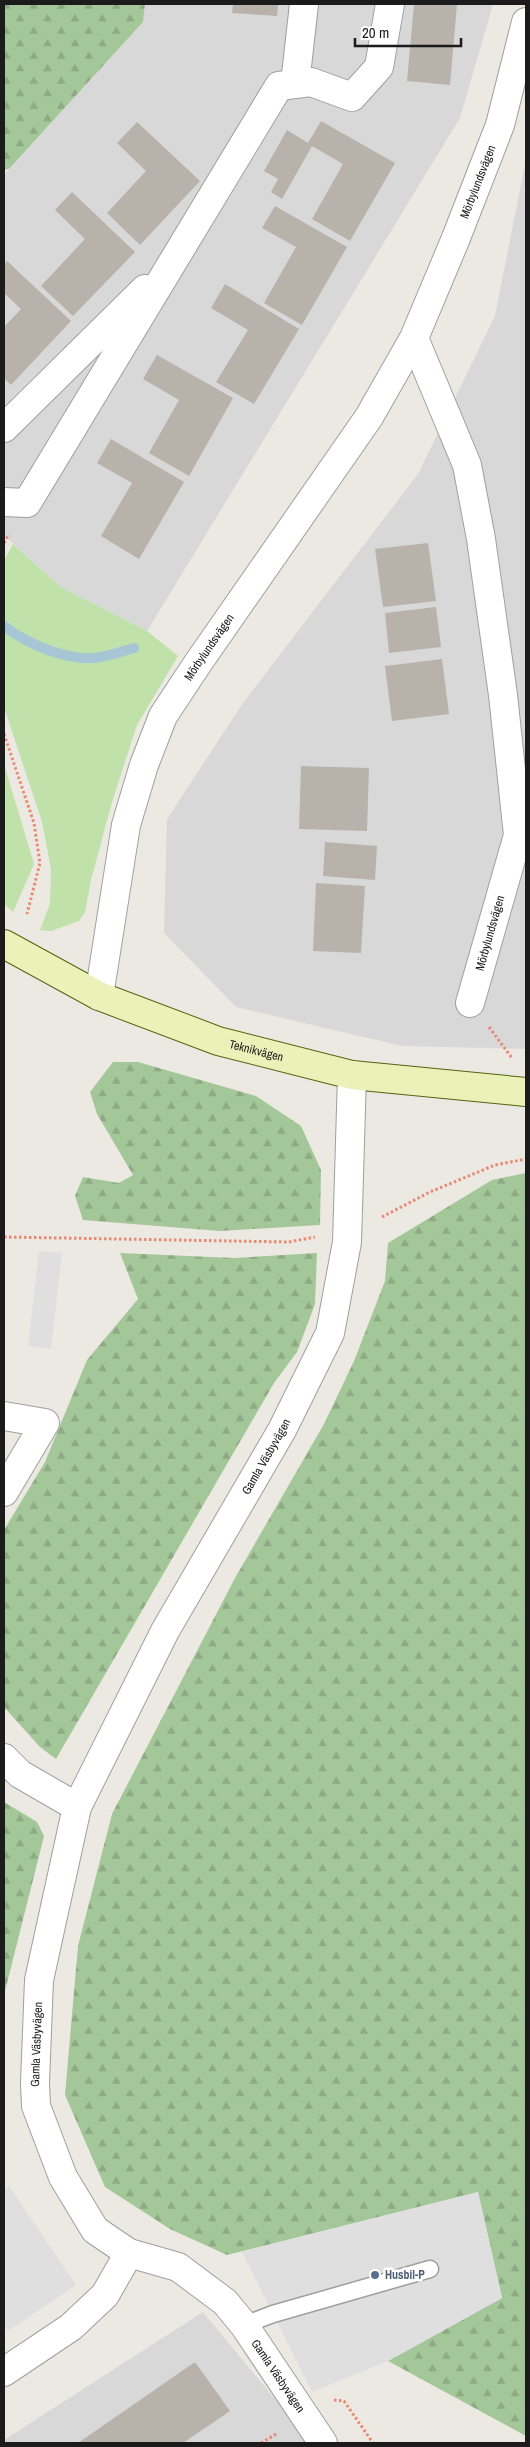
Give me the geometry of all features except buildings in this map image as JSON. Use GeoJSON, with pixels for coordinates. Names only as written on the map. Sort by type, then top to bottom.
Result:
{"type":"FeatureCollection","features":[{"type":"Feature","properties":{"kind":"street"},"geometry":{"type":"LineString","coordinates":[[296,84],[304,4]]}},
{"type":"Feature","properties":{"kind":"street"},"geometry":{"type":"LineString","coordinates":[[4,502],[27,503],[279,86],[311,82],[352,97],[379,67],[390,4]]}},
{"type":"Feature","properties":{"kind":"street","name":"Mörbylundsvägen"},"geometry":{"type":"LineString","coordinates":[[99,996],[126,826],[144,765],[163,716],[369,418],[414,338],[456,238],[500,125],[526,22]]}},
{"type":"Feature","properties":{"kind":"street"},"geometry":{"type":"LineString","coordinates":[[4,428],[173,262]]}},
{"type":"Feature","properties":{"kind":"street","name":"Mörbylundsvägen"},"geometry":{"type":"LineString","coordinates":[[414,338],[467,465],[481,539],[503,694],[518,835],[470,1003]]}},
{"type":"Feature","properties":{"kind":"street","name":"Teknikvägen"},"geometry":{"type":"LineString","coordinates":[[4,944],[99,996],[218,1040],[352,1076],[526,1092]]}},
{"type":"Feature","properties":{"kind":"street","name":"Gamla Väsbyvägen"},"geometry":{"type":"LineString","coordinates":[[323,2443],[244,2326],[225,2302],[178,2267],[129,2254],[95,2230],[63,2176],[36,2106],[35,2083],[39,1980],[77,1807],[165,1631],[282,1430],[330,1333],[347,1242],[352,1076]]}},
{"type":"Feature","properties":{"kind":"street"},"geometry":{"type":"LineString","coordinates":[[4,1416],[45,1423],[4,1492]]}},
{"type":"Feature","properties":{"kind":"street"},"geometry":{"type":"LineString","coordinates":[[4,1758],[20,1774],[77,1807]]}},
{"type":"Feature","properties":{"kind":"street"},"geometry":{"type":"LineString","coordinates":[[4,2372],[71,2327],[92,2308],[105,2295],[129,2254]]}},
{"type":"Feature","properties":{"kind":"lane"},"geometry":{"type":"LineString","coordinates":[[244,2326],[273,2314],[430,2269]]}},
{"type":"Feature","properties":{"kind":"path"},"geometry":{"type":"LineString","coordinates":[[4,734],[34,823],[40,863],[27,914]]}},
{"type":"Feature","properties":{"kind":"path"},"geometry":{"type":"LineString","coordinates":[[470,1003],[516,1063]]}},
{"type":"Feature","properties":{"kind":"path"},"geometry":{"type":"LineString","coordinates":[[382,1217],[430,1192],[495,1164],[526,1158]]}},
{"type":"Feature","properties":{"kind":"path"},"geometry":{"type":"LineString","coordinates":[[4,1237],[289,1242],[322,1236]]}},
{"type":"Feature","properties":{"kind":"shaded area"},"geometry":{"type":"Polygon","coordinates":[[[145,4],[493,4],[460,118],[147,631],[61,587],[4,535],[4,175],[143,22],[145,4]]]}},
{"type":"Feature","properties":{"kind":"shaded area"},"geometry":{"type":"Polygon","coordinates":[[[526,159],[526,1049],[402,1046],[236,1007],[164,933],[167,819],[243,703],[418,474],[495,316],[526,159]]]}},
{"type":"Feature","properties":{"kind":"shaded area"},"geometry":{"type":"Polygon","coordinates":[[[39,1251],[62,1253],[51,1349],[28,1346],[39,1251]]]}},
{"type":"Feature","properties":{"kind":"shaded area"},"geometry":{"type":"Polygon","coordinates":[[[9,2186],[76,2285],[8,2331],[4,2325],[4,2190],[9,2186]]]}},
{"type":"Feature","properties":{"kind":"shaded area","name":"Husbil-P"},"geometry":{"type":"Polygon","coordinates":[[[478,2192],[502,2298],[388,2361],[312,2392],[242,2252],[478,2192]]]}},
{"type":"Feature","properties":{"kind":"shaded area"},"geometry":{"type":"Polygon","coordinates":[[[203,2312],[311,2443],[4,2443],[4,2440],[203,2312]]]}},
{"type":"Feature","properties":{"kind":"green space"},"geometry":{"type":"Polygon","coordinates":[[[4,4],[145,4],[143,22],[9,169],[4,170],[4,4]]]}},
{"type":"Feature","properties":{"kind":"green space"},"geometry":{"type":"Polygon","coordinates":[[[13,544],[61,587],[147,631],[178,656],[137,725],[112,802],[91,880],[85,912],[79,921],[51,931],[40,930],[50,904],[51,869],[42,822],[4,707],[4,561],[13,544]]]}},
{"type":"Feature","properties":{"kind":"green space"},"geometry":{"type":"Polygon","coordinates":[[[4,764],[34,864],[13,912],[4,904],[4,764]]]}},
{"type":"Feature","properties":{"kind":"green space"},"geometry":{"type":"Polygon","coordinates":[[[113,1062],[138,1062],[256,1096],[301,1126],[321,1170],[320,1225],[220,1231],[83,1220],[75,1196],[83,1177],[119,1183],[133,1175],[97,1114],[90,1092],[113,1062]]]}},
{"type":"Feature","properties":{"kind":"green space"},"geometry":{"type":"Polygon","coordinates":[[[526,1173],[526,2436],[388,2361],[502,2298],[478,2192],[227,2255],[170,2229],[105,2187],[65,2095],[78,1946],[112,1814],[235,1578],[324,1424],[354,1361],[385,1281],[388,1243],[492,1180],[526,1173]]]}},
{"type":"Feature","properties":{"kind":"green space"},"geometry":{"type":"Polygon","coordinates":[[[120,1253],[234,1258],[317,1253],[315,1304],[297,1352],[274,1383],[56,1759],[40,1747],[4,1707],[4,1530],[45,1462],[87,1360],[138,1299],[120,1253]]]}},
{"type":"Feature","properties":{"kind":"green space"},"geometry":{"type":"Polygon","coordinates":[[[4,1802],[37,1822],[44,1836],[4,1995],[4,1802]]]}},
{"type":"Feature","properties":{"kind":"waterway"},"geometry":{"type":"LineString","coordinates":[[4,626],[24,639],[63,655],[89,658],[101,657],[134,648]]}},
{"type":"Feature","properties":{"kind":"place","name":"Husbil-P"},"geometry":{"type":"Point","coordinates":[375,2275]}}]}
